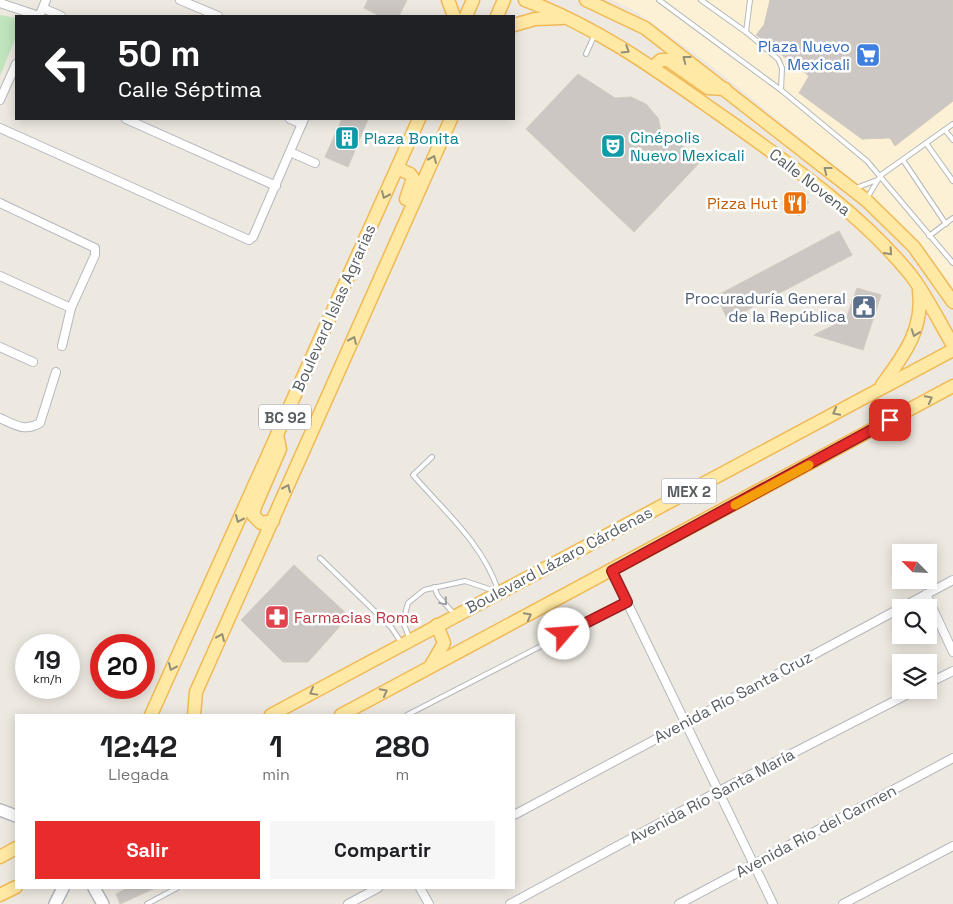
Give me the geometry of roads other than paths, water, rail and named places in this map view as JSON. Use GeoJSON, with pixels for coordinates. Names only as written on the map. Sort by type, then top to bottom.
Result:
{"type":"FeatureCollection","features":[{"type":"Feature","properties":{"kind":"main road"},"geometry":{"type":"LineString","coordinates":[[448,0],[454,15]]}},
{"type":"Feature","properties":{"kind":"main road"},"geometry":{"type":"LineString","coordinates":[[466,15],[473,0]]}},
{"type":"Feature","properties":{"kind":"main road"},"geometry":{"type":"LineString","coordinates":[[497,15],[504,0]]}},
{"type":"Feature","properties":{"kind":"main road","name":"Calle Novena"},"geometry":{"type":"LineString","coordinates":[[525,0],[596,32],[653,67],[803,174],[861,223],[918,286],[953,345]]}},
{"type":"Feature","properties":{"kind":"main road","name":"Calle Novena"},"geometry":{"type":"LineString","coordinates":[[586,0],[600,3],[645,28],[866,200],[914,248],[951,298]]}},
{"type":"Feature","properties":{"kind":"main road"},"geometry":{"type":"LineString","coordinates":[[515,25],[535,19],[568,18]]}},
{"type":"Feature","properties":{"kind":"main road"},"geometry":{"type":"LineString","coordinates":[[653,67],[662,60],[668,60],[708,88],[725,89]]}},
{"type":"Feature","properties":{"kind":"main road","name":"Boulevard Islas Agrarias"},"geometry":{"type":"LineString","coordinates":[[150,714],[419,120]]}},
{"type":"Feature","properties":{"kind":"main road","name":"Boulevard Islas Agrarias"},"geometry":{"type":"LineString","coordinates":[[194,714],[196,692],[451,120]]}},
{"type":"Feature","properties":{"kind":"main road"},"geometry":{"type":"LineString","coordinates":[[397,168],[410,174],[413,179],[399,216],[399,237]]}},
{"type":"Feature","properties":{"kind":"main road"},"geometry":{"type":"LineString","coordinates":[[803,174],[818,179],[850,201],[866,200]]}},
{"type":"Feature","properties":{"kind":"main road"},"geometry":{"type":"LineString","coordinates":[[879,388],[904,355],[917,328],[921,304],[918,286]]}},
{"type":"Feature","properties":{"kind":"main road","name":"Boulevard Lázaro Cárdenas"},"geometry":{"type":"LineString","coordinates":[[273,714],[953,350]]}},
{"type":"Feature","properties":{"kind":"main road","name":"MEX 2"},"geometry":{"type":"LineString","coordinates":[[343,714],[953,386]]}},
{"type":"Feature","properties":{"kind":"main road"},"geometry":{"type":"LineString","coordinates":[[273,520],[261,524],[254,515],[255,507],[280,449],[277,435]]}},
{"type":"Feature","properties":{"kind":"main road"},"geometry":{"type":"LineString","coordinates":[[429,669],[444,643],[438,625]]}},
{"type":"Feature","properties":{"kind":"main road"},"geometry":{"type":"LineString","coordinates":[[0,857],[15,849]]}},
{"type":"Feature","properties":{"kind":"main road"},"geometry":{"type":"LineString","coordinates":[[0,895],[15,888]]}},
{"type":"Feature","properties":{"kind":"street"},"geometry":{"type":"LineString","coordinates":[[40,13],[46,0]]}},
{"type":"Feature","properties":{"kind":"street"},"geometry":{"type":"LineString","coordinates":[[180,0],[216,15]]}},
{"type":"Feature","properties":{"kind":"street"},"geometry":{"type":"LineString","coordinates":[[5,2],[40,13],[54,15]]}},
{"type":"Feature","properties":{"kind":"street"},"geometry":{"type":"LineString","coordinates":[[0,100],[15,69]]}},
{"type":"Feature","properties":{"kind":"street"},"geometry":{"type":"LineString","coordinates":[[128,120],[276,186]]}},
{"type":"Feature","properties":{"kind":"street"},"geometry":{"type":"LineString","coordinates":[[0,128],[249,240],[253,238],[303,121]]}},
{"type":"Feature","properties":{"kind":"street"},"geometry":{"type":"LineString","coordinates":[[290,152],[315,163]]}},
{"type":"Feature","properties":{"kind":"street"},"geometry":{"type":"LineString","coordinates":[[0,203],[95,248],[95,255],[72,308],[62,346]]}},
{"type":"Feature","properties":{"kind":"street"},"geometry":{"type":"LineString","coordinates":[[0,276],[72,308]]}},
{"type":"Feature","properties":{"kind":"street"},"geometry":{"type":"LineString","coordinates":[[0,347],[33,362]]}},
{"type":"Feature","properties":{"kind":"street"},"geometry":{"type":"LineString","coordinates":[[0,418],[23,428],[34,427],[40,423],[56,372]]}},
{"type":"Feature","properties":{"kind":"street"},"geometry":{"type":"LineString","coordinates":[[612,571],[773,904]]}},
{"type":"Feature","properties":{"kind":"street","name":"Avenida Río Santa Cruz"},"geometry":{"type":"LineString","coordinates":[[515,813],[953,580]]}},
{"type":"Feature","properties":{"kind":"street"},"geometry":{"type":"LineString","coordinates":[[926,594],[953,652]]}},
{"type":"Feature","properties":{"kind":"street"},"geometry":{"type":"LineString","coordinates":[[937,680],[953,671]]}},
{"type":"Feature","properties":{"kind":"street","name":"Avenida Río Santa María"},"geometry":{"type":"LineString","coordinates":[[510,904],[719,791],[898,699]]}},
{"type":"Feature","properties":{"kind":"street","name":"Avenida Río del Carmen"},"geometry":{"type":"LineString","coordinates":[[679,904],[953,758]]}},
{"type":"Feature","properties":{"kind":"street"},"geometry":{"type":"LineString","coordinates":[[0,810],[15,816]]}},
{"type":"Feature","properties":{"kind":"street"},"geometry":{"type":"LineString","coordinates":[[843,904],[953,846]]}},
{"type":"Feature","properties":{"kind":"street"},"geometry":{"type":"LineString","coordinates":[[55,904],[62,889]]}},
{"type":"Feature","properties":{"kind":"street"},"geometry":{"type":"LineString","coordinates":[[95,889],[103,904]]}},
{"type":"Feature","properties":{"kind":"street"},"geometry":{"type":"LineString","coordinates":[[348,904],[376,889]]}},
{"type":"Feature","properties":{"kind":"street"},"geometry":{"type":"LineString","coordinates":[[421,889],[429,904]]}},
{"type":"Feature","properties":{"kind":"lane"},"geometry":{"type":"LineString","coordinates":[[659,0],[781,90],[867,161],[881,175],[953,264]]}},
{"type":"Feature","properties":{"kind":"lane"},"geometry":{"type":"LineString","coordinates":[[701,0],[746,32],[778,59],[782,68],[781,90]]}},
{"type":"Feature","properties":{"kind":"lane"},"geometry":{"type":"LineString","coordinates":[[746,32],[749,1]]}},
{"type":"Feature","properties":{"kind":"lane"},"geometry":{"type":"LineString","coordinates":[[586,54],[596,32]]}},
{"type":"Feature","properties":{"kind":"lane"},"geometry":{"type":"LineString","coordinates":[[866,200],[881,175],[953,124]]}},
{"type":"Feature","properties":{"kind":"lane"},"geometry":{"type":"LineString","coordinates":[[946,130],[953,140]]}},
{"type":"Feature","properties":{"kind":"lane"},"geometry":{"type":"LineString","coordinates":[[926,143],[953,181]]}},
{"type":"Feature","properties":{"kind":"lane"},"geometry":{"type":"LineString","coordinates":[[903,160],[946,224]]}},
{"type":"Feature","properties":{"kind":"lane"},"geometry":{"type":"LineString","coordinates":[[852,189],[877,180]]}},
{"type":"Feature","properties":{"kind":"lane"},"geometry":{"type":"LineString","coordinates":[[929,236],[953,218]]}},
{"type":"Feature","properties":{"kind":"lane"},"geometry":{"type":"LineString","coordinates":[[432,457],[413,475],[468,537],[492,571],[499,592]]}},
{"type":"Feature","properties":{"kind":"lane"},"geometry":{"type":"LineString","coordinates":[[320,558],[406,642]]}},
{"type":"Feature","properties":{"kind":"lane"},"geometry":{"type":"LineString","coordinates":[[406,642],[403,622],[408,603],[417,594],[434,587],[465,581],[499,592]]}},
{"type":"Feature","properties":{"kind":"lane"},"geometry":{"type":"LineString","coordinates":[[434,587],[438,596],[455,615]]}},
{"type":"Feature","properties":{"kind":"lane"},"geometry":{"type":"LineString","coordinates":[[409,714],[627,602]]}},
{"type":"Feature","properties":{"kind":"lane"},"geometry":{"type":"LineString","coordinates":[[147,904],[174,889]]}},
{"type":"Feature","properties":{"kind":"place","name":"Plaza Nuevo Mexicali"},"geometry":{"type":"Point","coordinates":[868,55]}},
{"type":"Feature","properties":{"kind":"place","name":"Plaza Bonita"},"geometry":{"type":"Point","coordinates":[347,138]}},
{"type":"Feature","properties":{"kind":"place","name":"Cinépolis Nuevo Mexicali"},"geometry":{"type":"Point","coordinates":[613,146]}},
{"type":"Feature","properties":{"kind":"place","name":"Pizza Hut"},"geometry":{"type":"Point","coordinates":[795,203]}},
{"type":"Feature","properties":{"kind":"place","name":"Procuraduría General de la República"},"geometry":{"type":"Point","coordinates":[864,307]}},
{"type":"Feature","properties":{"kind":"place","name":"Farmacias Roma"},"geometry":{"type":"Point","coordinates":[277,617]}}]}
